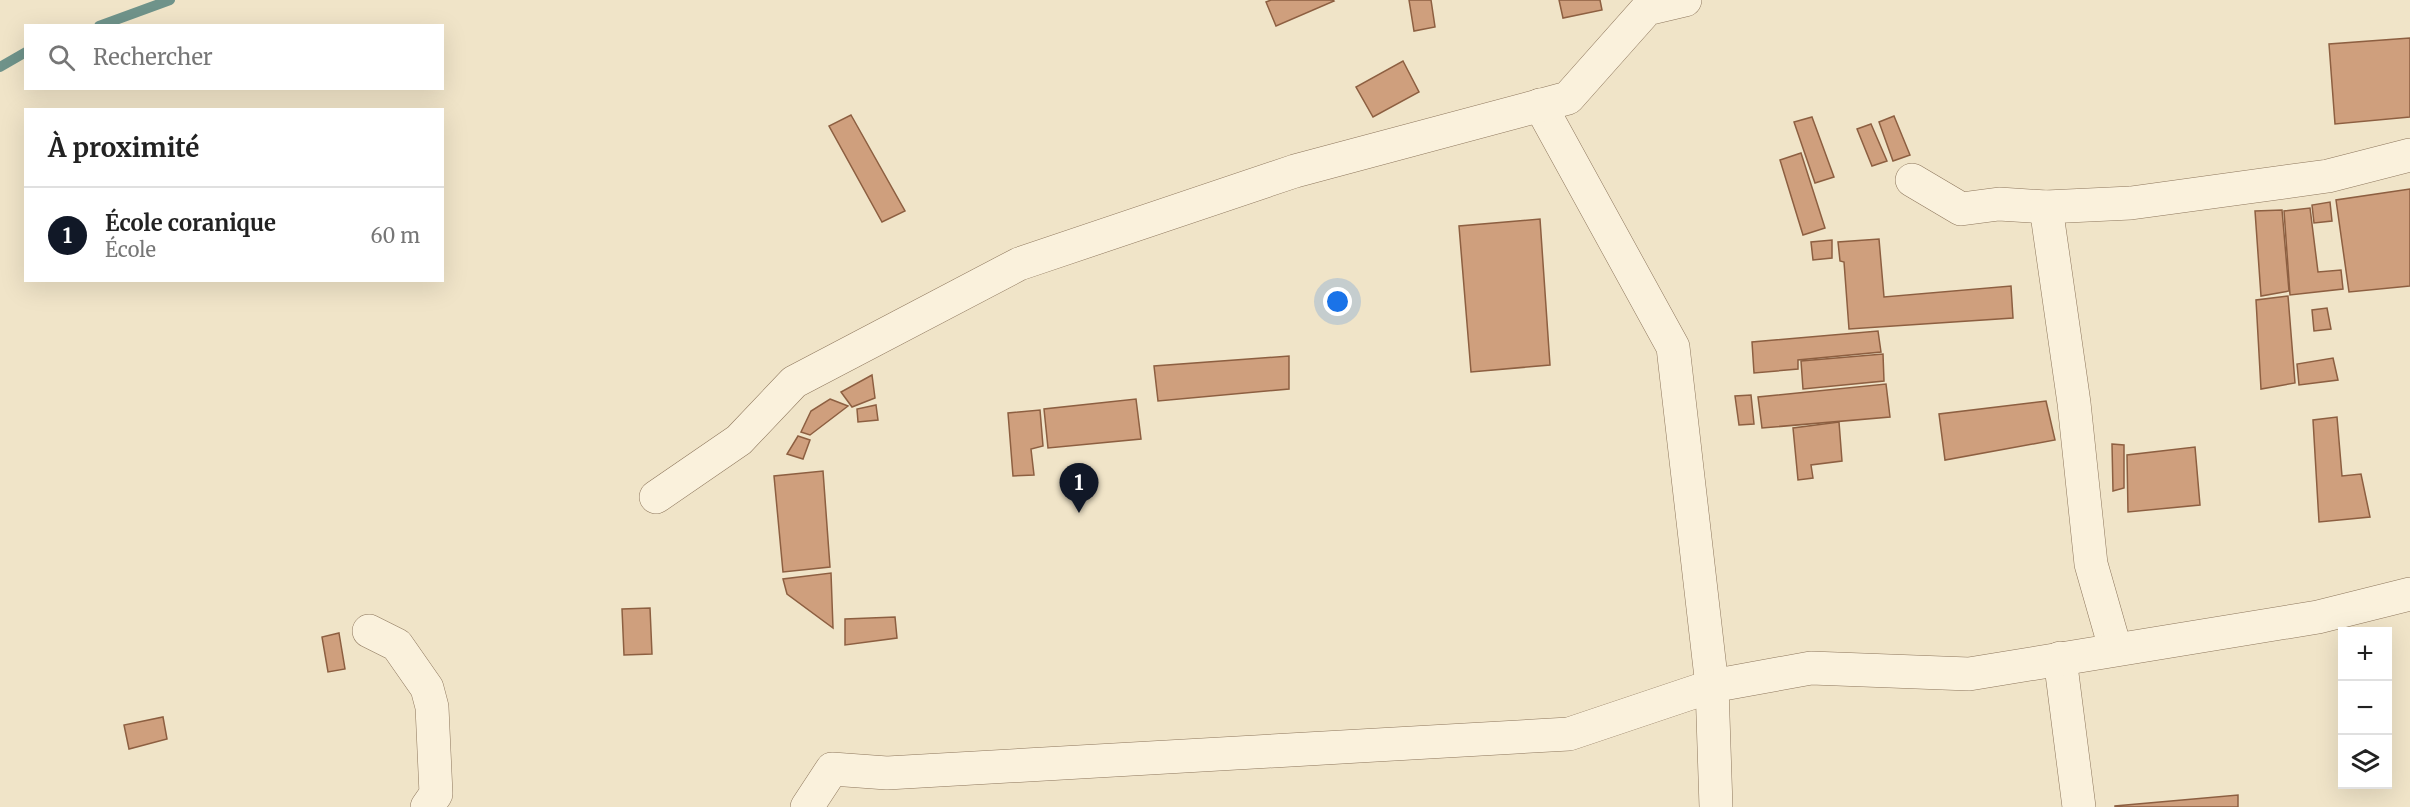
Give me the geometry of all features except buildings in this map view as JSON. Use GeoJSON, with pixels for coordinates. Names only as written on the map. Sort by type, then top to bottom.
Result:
{"type":"FeatureCollection","features":[{"type":"Feature","properties":{"kind":"street"},"geometry":{"type":"LineString","coordinates":[[656,497],[739,440],[794,382],[1019,264],[1295,171],[1568,98],[1647,9],[1685,0]]}},
{"type":"Feature","properties":{"kind":"street"},"geometry":{"type":"LineString","coordinates":[[1540,105],[1672,347],[1713,686],[1716,807]]}},
{"type":"Feature","properties":{"kind":"street"},"geometry":{"type":"LineString","coordinates":[[1912,180],[1961,209],[1999,204],[2046,207],[2131,203],[2328,176],[2410,155]]}},
{"type":"Feature","properties":{"kind":"street"},"geometry":{"type":"LineString","coordinates":[[2046,207],[2074,403],[2091,564],[2115,648]]}},
{"type":"Feature","properties":{"kind":"street"},"geometry":{"type":"LineString","coordinates":[[807,807],[832,769],[887,773],[1569,734],[1713,686],[1811,668],[1969,674],[2318,616],[2410,594]]}},
{"type":"Feature","properties":{"kind":"street"},"geometry":{"type":"LineString","coordinates":[[369,631],[397,645],[427,688],[432,707],[436,794],[427,807]]}},
{"type":"Feature","properties":{"kind":"street"},"geometry":{"type":"LineString","coordinates":[[2060,658],[2079,807]]}},
{"type":"Feature","properties":{"kind":"waterway"},"geometry":{"type":"LineString","coordinates":[[104,24],[170,0]]}},
{"type":"Feature","properties":{"kind":"waterway"},"geometry":{"type":"LineString","coordinates":[[0,67],[24,53]]}},
{"type":"Feature","properties":{"kind":"place","name":"École coranique"},"geometry":{"type":"Point","coordinates":[1079,513]}}]}
